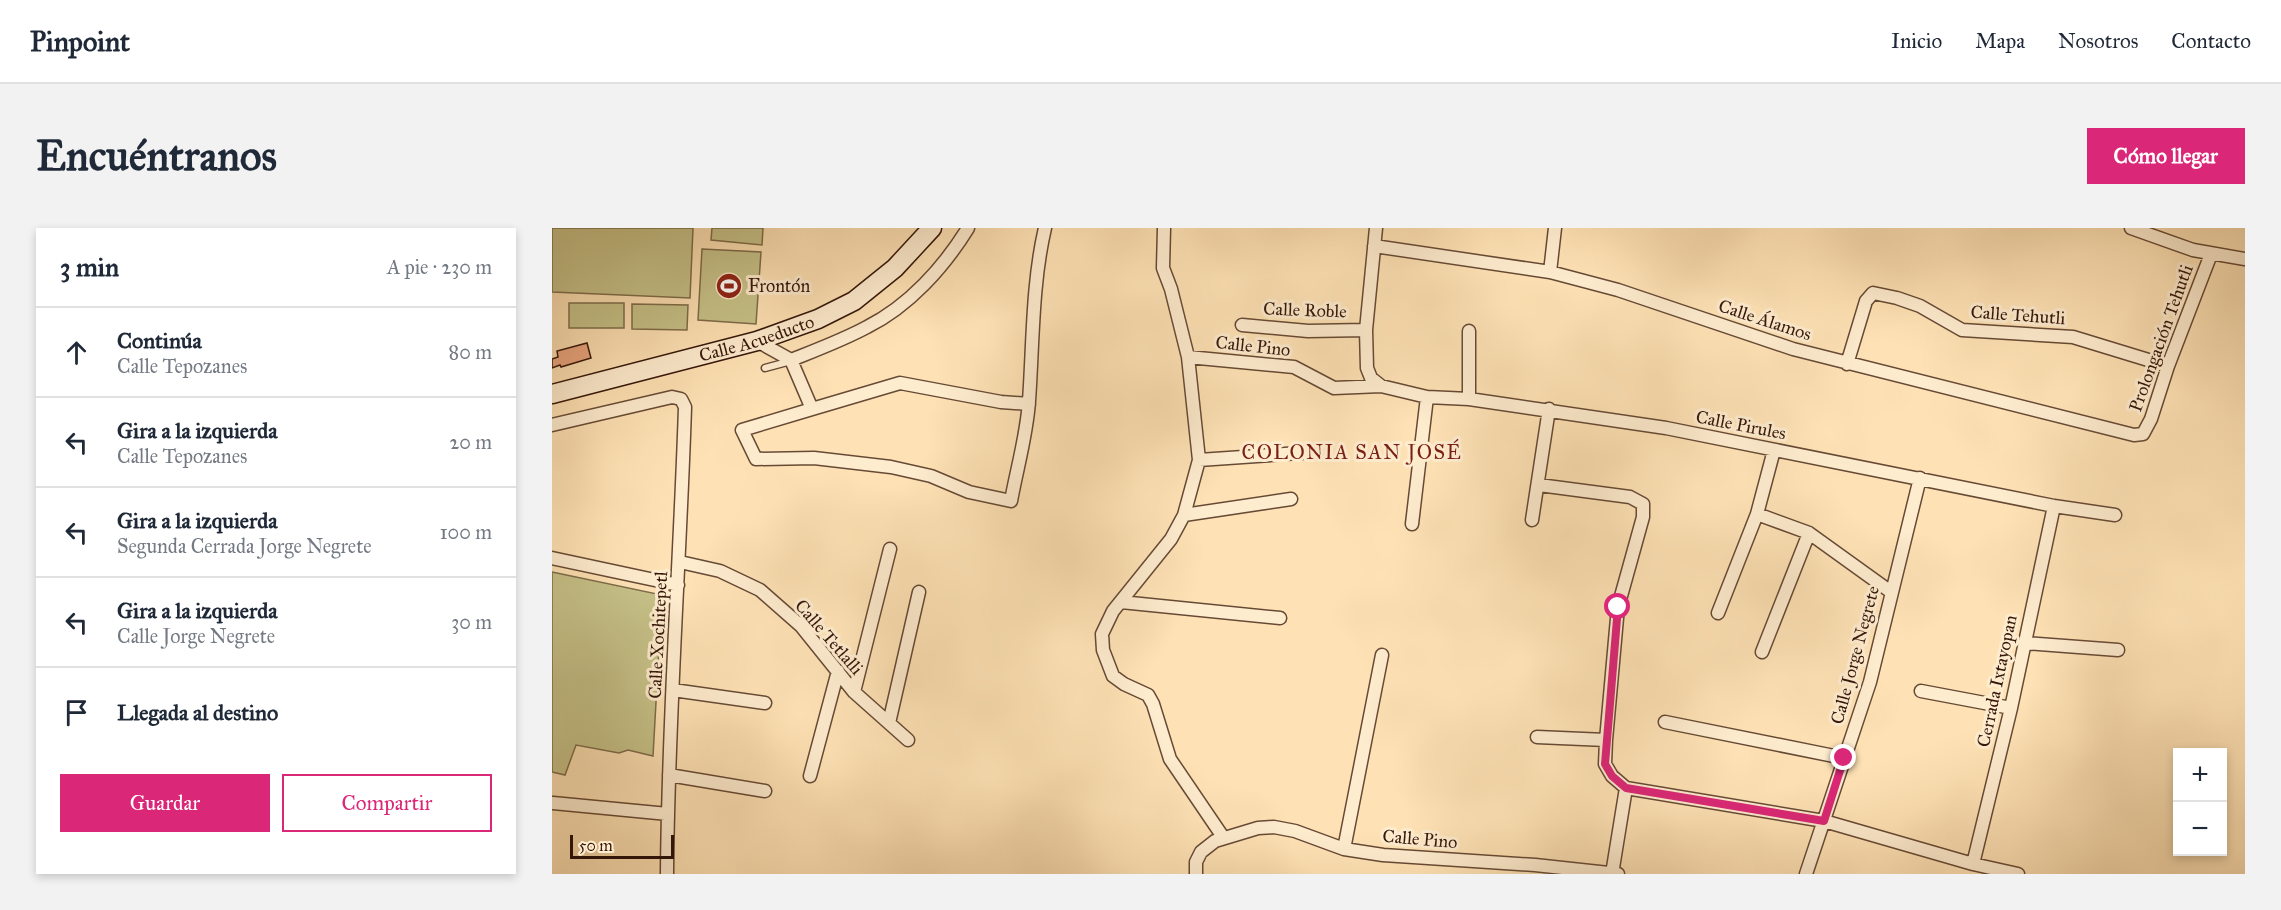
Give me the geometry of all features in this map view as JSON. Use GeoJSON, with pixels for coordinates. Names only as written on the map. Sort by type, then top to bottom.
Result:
{"type":"FeatureCollection","features":[{"type":"Feature","properties":{"kind":"street","name":"Calle Acueducto"},"geometry":{"type":"LineString","coordinates":[[552,394],[757,341],[818,320],[854,301],[895,268],[932,228]]}},
{"type":"Feature","properties":{"kind":"street","name":"Calle Acueducto"},"geometry":{"type":"LineString","coordinates":[[791,360],[867,327],[888,315],[952,255],[968,228]]}},
{"type":"Feature","properties":{"kind":"street"},"geometry":{"type":"LineString","coordinates":[[1029,404],[1001,402],[900,383],[742,430],[756,459],[814,458],[891,467],[931,476],[969,492],[1011,501],[1029,404],[1035,316],[1045,228]]}},
{"type":"Feature","properties":{"kind":"street"},"geometry":{"type":"LineString","coordinates":[[1164,228],[1163,268],[1171,289],[1188,357],[1199,460],[1184,515],[1172,539],[1113,611],[1102,634],[1106,662],[1113,676],[1148,695],[1153,704],[1170,759],[1223,837],[1201,852],[1196,862],[1196,874]]}},
{"type":"Feature","properties":{"kind":"street"},"geometry":{"type":"LineString","coordinates":[[1376,228],[1366,330],[1367,368],[1371,378],[1381,386]]}},
{"type":"Feature","properties":{"kind":"street"},"geometry":{"type":"LineString","coordinates":[[1550,273],[1555,228]]}},
{"type":"Feature","properties":{"kind":"street"},"geometry":{"type":"LineString","coordinates":[[2131,228],[2193,250],[2245,259]]}},
{"type":"Feature","properties":{"kind":"street","name":"Calle Álamos"},"geometry":{"type":"LineString","coordinates":[[1374,246],[1550,273],[1618,290],[1793,349],[1847,364],[2134,435],[2143,434]]}},
{"type":"Feature","properties":{"kind":"street","name":"Prolongación Tehutli"},"geometry":{"type":"LineString","coordinates":[[2143,434],[2151,419],[2168,366],[2211,254]]}},
{"type":"Feature","properties":{"kind":"street","name":"Calle Tehutli"},"geometry":{"type":"LineString","coordinates":[[1847,364],[1866,301],[1873,293],[1920,306],[1962,330],[2073,338],[2168,366]]}},
{"type":"Feature","properties":{"kind":"street","name":"Calle Roble"},"geometry":{"type":"LineString","coordinates":[[1242,325],[1308,331],[1366,330]]}},
{"type":"Feature","properties":{"kind":"street"},"geometry":{"type":"LineString","coordinates":[[1469,331],[1469,399]]}},
{"type":"Feature","properties":{"kind":"street"},"geometry":{"type":"LineString","coordinates":[[757,341],[791,360],[812,409]]}},
{"type":"Feature","properties":{"kind":"street","name":"Calle Pino"},"geometry":{"type":"LineString","coordinates":[[1188,357],[1294,367],[1334,388],[1381,386]]}},
{"type":"Feature","properties":{"kind":"street","name":"Calle Pirules"},"geometry":{"type":"LineString","coordinates":[[1381,386],[1427,397],[1469,399],[1549,409],[1666,428],[2054,506],[2115,515]]}},
{"type":"Feature","properties":{"kind":"street","name":"Calle Xochitepetl"},"geometry":{"type":"LineString","coordinates":[[552,425],[672,397],[681,399],[685,407],[669,775],[667,874]]}},
{"type":"Feature","properties":{"kind":"street"},"geometry":{"type":"LineString","coordinates":[[1412,524],[1427,397]]}},
{"type":"Feature","properties":{"kind":"street"},"geometry":{"type":"LineString","coordinates":[[1532,520],[1549,409]]}},
{"type":"Feature","properties":{"kind":"street"},"geometry":{"type":"LineString","coordinates":[[1718,613],[1757,514],[1774,450]]}},
{"type":"Feature","properties":{"kind":"street"},"geometry":{"type":"LineString","coordinates":[[1199,460],[1314,452]]}},
{"type":"Feature","properties":{"kind":"street","name":"Calle Jorge Negrete"},"geometry":{"type":"LineString","coordinates":[[1806,874],[1870,681],[1920,478]]}},
{"type":"Feature","properties":{"kind":"street"},"geometry":{"type":"LineString","coordinates":[[1539,485],[1630,497],[1643,504],[1643,517],[1618,607],[1606,740],[1605,764],[1612,776],[1626,788],[1824,821],[1973,864],[2018,874]]}},
{"type":"Feature","properties":{"kind":"street"},"geometry":{"type":"LineString","coordinates":[[1184,515],[1291,499]]}},
{"type":"Feature","properties":{"kind":"street","name":"Cerrada Ixtayopan"},"geometry":{"type":"LineString","coordinates":[[1973,864],[2011,708],[2054,506]]}},
{"type":"Feature","properties":{"kind":"street"},"geometry":{"type":"LineString","coordinates":[[1757,514],[1809,533],[1891,592]]}},
{"type":"Feature","properties":{"kind":"street"},"geometry":{"type":"LineString","coordinates":[[1762,652],[1809,533]]}},
{"type":"Feature","properties":{"kind":"street"},"geometry":{"type":"LineString","coordinates":[[854,692],[890,549]]}},
{"type":"Feature","properties":{"kind":"street"},"geometry":{"type":"LineString","coordinates":[[552,558],[678,585]]}},
{"type":"Feature","properties":{"kind":"street","name":"Calle Tetlalli"},"geometry":{"type":"LineString","coordinates":[[680,562],[720,571],[760,590],[801,626],[854,692],[908,740]]}},
{"type":"Feature","properties":{"kind":"street"},"geometry":{"type":"LineString","coordinates":[[889,723],[919,592]]}},
{"type":"Feature","properties":{"kind":"street"},"geometry":{"type":"LineString","coordinates":[[1121,602],[1280,618]]}},
{"type":"Feature","properties":{"kind":"street"},"geometry":{"type":"LineString","coordinates":[[2024,643],[2118,650]]}},
{"type":"Feature","properties":{"kind":"street"},"geometry":{"type":"LineString","coordinates":[[1344,849],[1382,655]]}},
{"type":"Feature","properties":{"kind":"street"},"geometry":{"type":"LineString","coordinates":[[810,776],[838,672]]}},
{"type":"Feature","properties":{"kind":"street"},"geometry":{"type":"LineString","coordinates":[[673,690],[765,703]]}},
{"type":"Feature","properties":{"kind":"street"},"geometry":{"type":"LineString","coordinates":[[1921,691],[2011,708]]}},
{"type":"Feature","properties":{"kind":"street"},"geometry":{"type":"LineString","coordinates":[[1665,722],[1844,758]]}},
{"type":"Feature","properties":{"kind":"street"},"geometry":{"type":"LineString","coordinates":[[1537,737],[1606,740]]}},
{"type":"Feature","properties":{"kind":"street"},"geometry":{"type":"LineString","coordinates":[[669,775],[765,791]]}},
{"type":"Feature","properties":{"kind":"street"},"geometry":{"type":"LineString","coordinates":[[1612,874],[1626,788]]}},
{"type":"Feature","properties":{"kind":"street"},"geometry":{"type":"LineString","coordinates":[[553,802],[668,814]]}},
{"type":"Feature","properties":{"kind":"street","name":"Calle Pino"},"geometry":{"type":"LineString","coordinates":[[1223,837],[1258,828],[1274,827],[1295,831],[1344,849],[1383,855],[1535,865],[1618,874]]}},
{"type":"Feature","properties":{"kind":"lane","name":"Calle Acueducto"},"geometry":{"type":"LineString","coordinates":[[765,368],[791,360]]}},
{"type":"Feature","properties":{"kind":"shaded area"},"geometry":{"type":"Polygon","coordinates":[[[552,228],[693,228],[690,298],[552,292],[552,228]]]}},
{"type":"Feature","properties":{"kind":"shaded area"},"geometry":{"type":"Polygon","coordinates":[[[712,228],[763,228],[762,245],[711,240],[712,228]]]}},
{"type":"Feature","properties":{"kind":"shaded area","name":"Frontón"},"geometry":{"type":"Polygon","coordinates":[[[702,249],[761,252],[756,324],[698,320],[702,249]]]}},
{"type":"Feature","properties":{"kind":"shaded area"},"geometry":{"type":"Polygon","coordinates":[[[569,303],[624,303],[624,328],[569,328],[569,303]]]}},
{"type":"Feature","properties":{"kind":"shaded area"},"geometry":{"type":"Polygon","coordinates":[[[632,304],[688,305],[687,330],[632,329],[632,304]]]}},
{"type":"Feature","properties":{"kind":"shaded area"},"geometry":{"type":"Polygon","coordinates":[[[552,572],[662,595],[653,756],[628,750],[619,753],[576,745],[565,775],[552,772],[552,572]]]}},
{"type":"Feature","properties":{"kind":"building"},"geometry":{"type":"Polygon","coordinates":[[[587,343],[591,358],[552,368],[552,359],[558,357],[557,351],[587,343]]]}},
{"type":"Feature","properties":{"kind":"place","name":"Frontón"},"geometry":{"type":"Point","coordinates":[729,286]}},
{"type":"Feature","properties":{"kind":"district","name":"COLONIA SAN JOSÉ"},"geometry":{"type":"Point","coordinates":[1352,452]}},
{"type":"Feature","properties":{"kind":"route"},"geometry":{"type":"LineString","coordinates":[[1618,607],[1605,764],[1612,776],[1626,788],[1824,821],[1844,758]]}}]}
